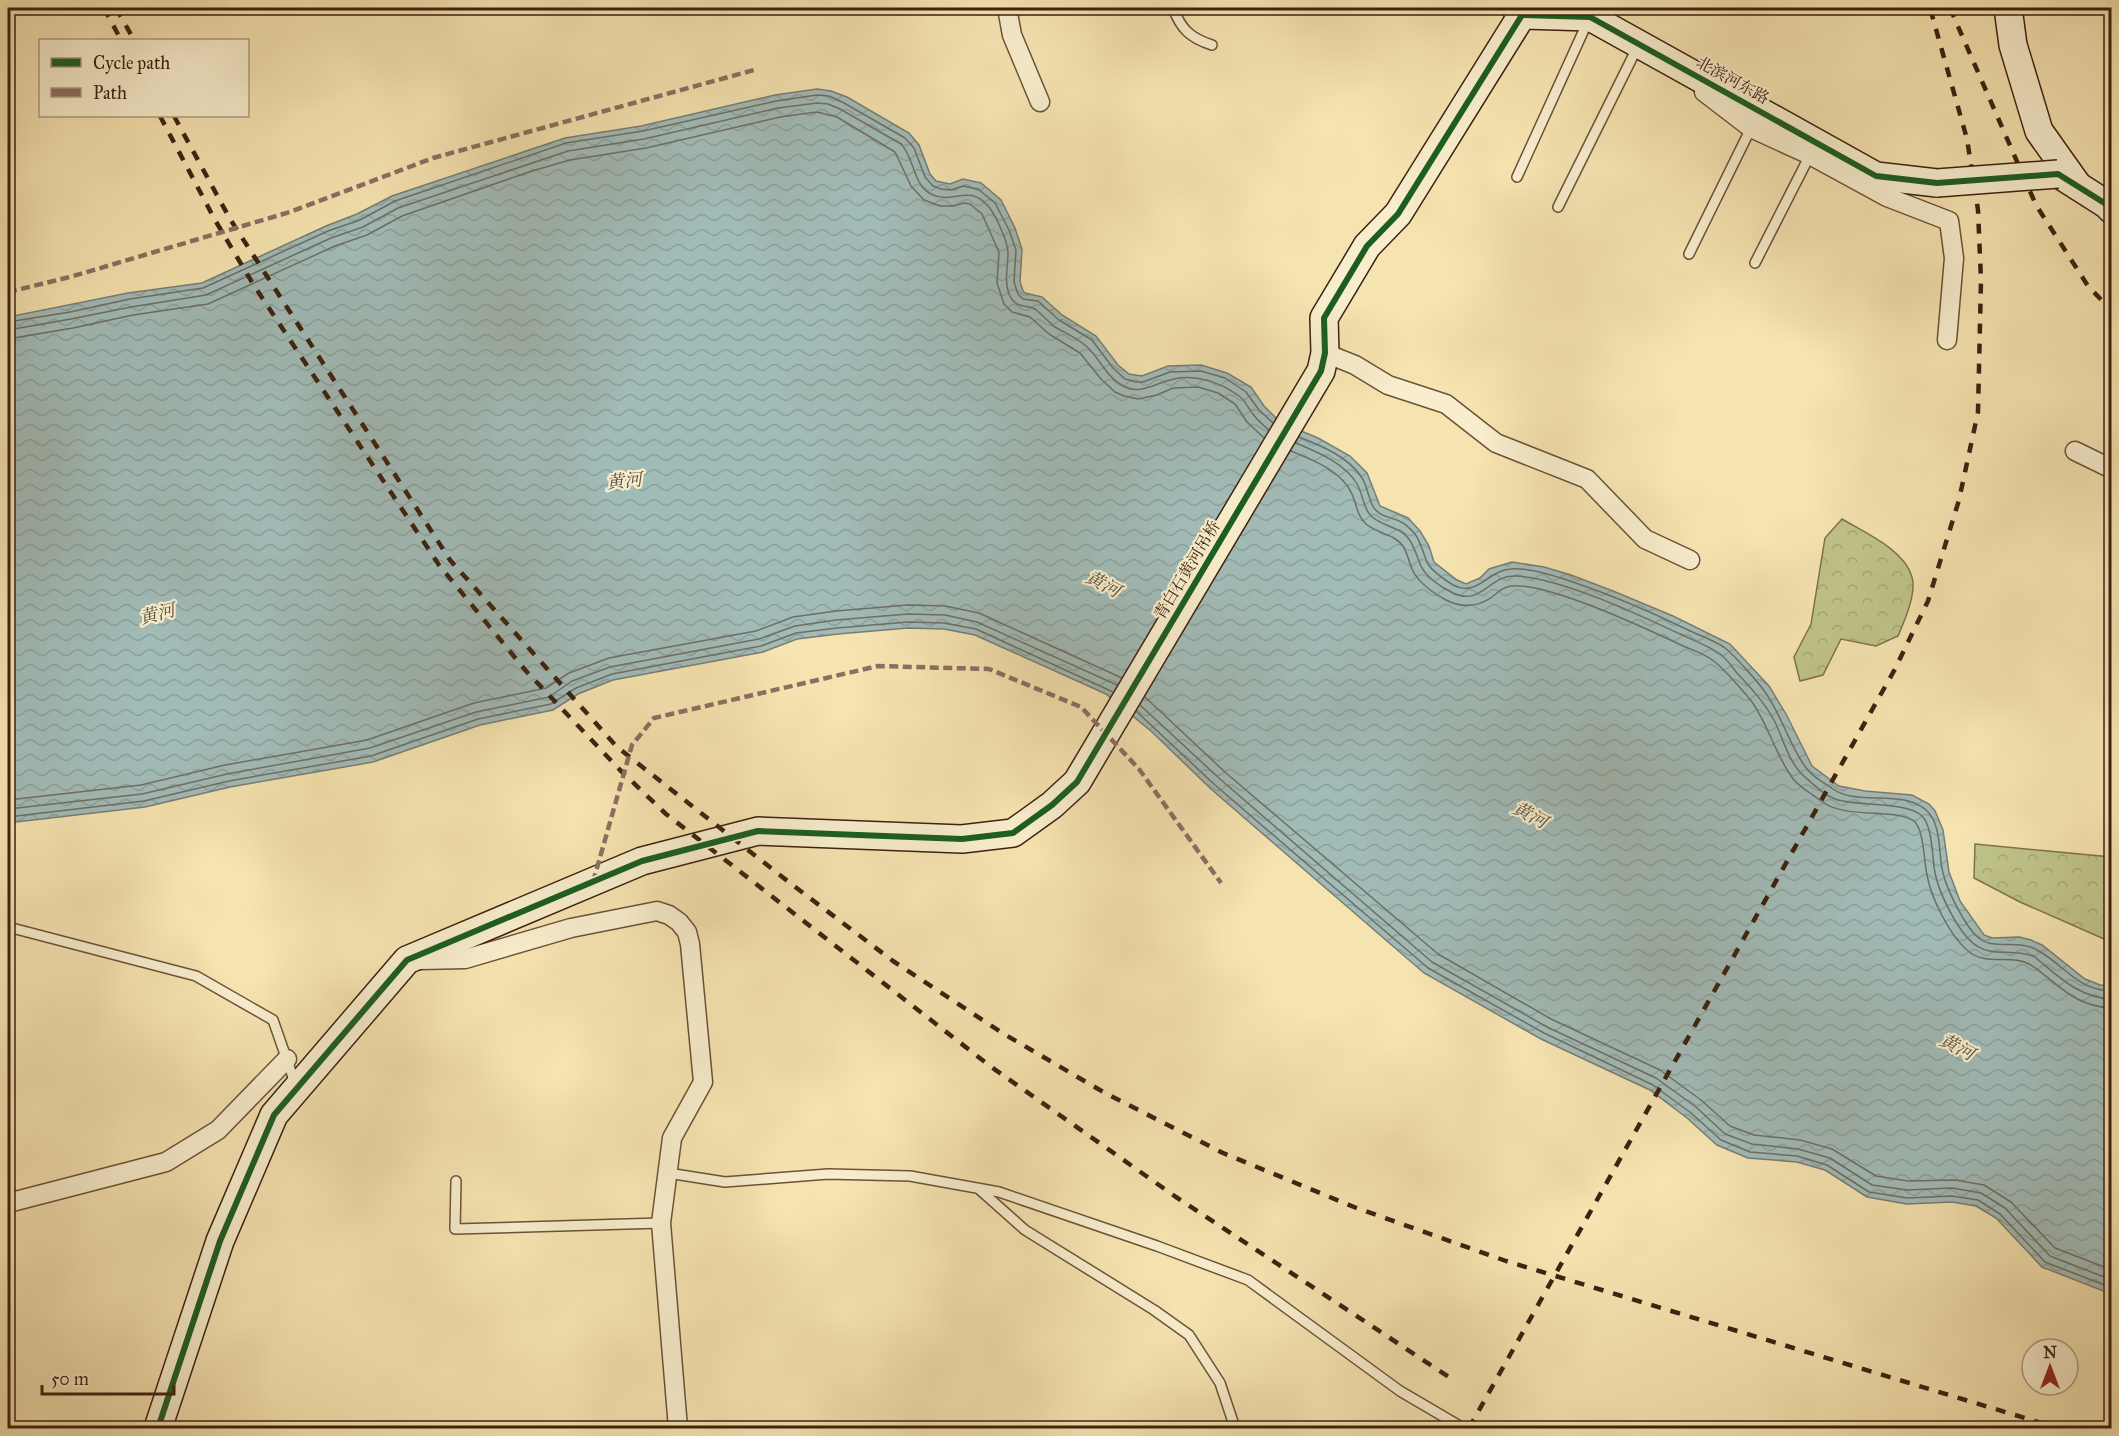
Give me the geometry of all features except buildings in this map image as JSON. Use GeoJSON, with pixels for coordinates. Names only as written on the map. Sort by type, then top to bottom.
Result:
{"type":"FeatureCollection","features":[{"type":"Feature","properties":{"kind":"street"},"geometry":{"type":"LineString","coordinates":[[1007,8],[1012,35],[1040,102]]}},
{"type":"Feature","properties":{"kind":"street"},"geometry":{"type":"LineString","coordinates":[[2008,8],[2013,45],[2039,131],[2068,180],[2112,210]]}},
{"type":"Feature","properties":{"kind":"street"},"geometry":{"type":"LineString","coordinates":[[1519,11],[1398,214],[1367,246],[1324,318],[1323,362],[1355,365],[1388,385],[1446,404],[1496,443],[1587,479],[1645,539],[1690,560]]}},
{"type":"Feature","properties":{"kind":"street","name":"北滨河东路"},"geometry":{"type":"LineString","coordinates":[[1519,11],[1589,11],[1639,44],[1876,176],[1937,183],[2068,180]]}},
{"type":"Feature","properties":{"kind":"street"},"geometry":{"type":"LineString","coordinates":[[1698,76],[1703,92],[1751,128],[1810,155],[1887,198],[1949,221],[1954,258],[1947,340]]}},
{"type":"Feature","properties":{"kind":"street","name":"青白石黄河吊桥"},"geometry":{"type":"LineString","coordinates":[[406,960],[642,861],[758,831],[962,839],[1013,833],[1052,805],[1077,782],[1323,362]]}},
{"type":"Feature","properties":{"kind":"street"},"geometry":{"type":"LineString","coordinates":[[2075,451],[2112,469]]}},
{"type":"Feature","properties":{"kind":"street"},"geometry":{"type":"LineString","coordinates":[[158,1428],[220,1241],[274,1115],[406,960],[465,959],[570,928],[657,911],[669,915],[687,932],[703,1082],[672,1138],[661,1223],[678,1428]]}},
{"type":"Feature","properties":{"kind":"street"},"geometry":{"type":"LineString","coordinates":[[8,1203],[166,1162],[218,1130],[287,1059]]}},
{"type":"Feature","properties":{"kind":"lane"},"geometry":{"type":"LineString","coordinates":[[1173,8],[1177,19],[1195,40],[1212,45]]}},
{"type":"Feature","properties":{"kind":"lane"},"geometry":{"type":"LineString","coordinates":[[1517,177],[1589,11]]}},
{"type":"Feature","properties":{"kind":"lane"},"geometry":{"type":"LineString","coordinates":[[1558,207],[1639,44]]}},
{"type":"Feature","properties":{"kind":"lane"},"geometry":{"type":"LineString","coordinates":[[1689,255],[1751,128]]}},
{"type":"Feature","properties":{"kind":"lane"},"geometry":{"type":"LineString","coordinates":[[1755,263],[1810,155]]}},
{"type":"Feature","properties":{"kind":"lane"},"geometry":{"type":"LineString","coordinates":[[8,927],[196,976],[273,1020],[297,1088]]}},
{"type":"Feature","properties":{"kind":"lane"},"geometry":{"type":"LineString","coordinates":[[668,1173],[725,1182],[828,1174],[910,1176],[999,1192],[1157,1245],[1248,1280],[1400,1391],[1462,1428]]}},
{"type":"Feature","properties":{"kind":"lane"},"geometry":{"type":"LineString","coordinates":[[456,1181],[455,1229],[661,1223]]}},
{"type":"Feature","properties":{"kind":"lane"},"geometry":{"type":"LineString","coordinates":[[978,1188],[1025,1230],[1154,1310],[1188,1335],[1220,1383],[1235,1428]]}},
{"type":"Feature","properties":{"kind":"green space"},"geometry":{"type":"Polygon","coordinates":[[[1842,519],[1883,543],[1901,558],[1912,577],[1911,599],[1898,636],[1876,646],[1841,639],[1823,675],[1800,681],[1794,657],[1811,624],[1825,538],[1842,519]]]}},
{"type":"Feature","properties":{"kind":"green space"},"geometry":{"type":"Polygon","coordinates":[[[1975,844],[2111,857],[2111,942],[2020,902],[1974,878],[1975,844]]]}},
{"type":"Feature","properties":{"kind":"water","name":"黄河"},"geometry":{"type":"Polygon","coordinates":[[[817,89],[847,97],[909,133],[919,145],[930,174],[936,181],[950,184],[963,179],[981,183],[1001,200],[1015,228],[1022,249],[1020,282],[1023,291],[1042,297],[1062,315],[1096,336],[1118,365],[1129,374],[1142,376],[1168,366],[1201,365],[1227,373],[1251,387],[1264,406],[1280,422],[1318,438],[1350,456],[1367,473],[1380,506],[1408,518],[1420,531],[1429,546],[1434,562],[1457,580],[1466,584],[1480,578],[1489,569],[1512,562],[1544,567],[1571,575],[1673,616],[1730,644],[1769,686],[1812,766],[1839,786],[1912,795],[1929,804],[1935,811],[1943,830],[1949,872],[1960,901],[1984,935],[1992,938],[2019,937],[2031,940],[2042,945],[2085,979],[2100,985],[2111,986],[2111,1294],[2042,1267],[1996,1218],[1976,1206],[1952,1202],[1907,1204],[1867,1197],[1825,1170],[1797,1162],[1748,1158],[1717,1145],[1687,1118],[1650,1090],[1541,1039],[1424,973],[1211,789],[1152,732],[1106,694],[975,635],[944,629],[908,628],[797,639],[763,652],[613,680],[578,694],[553,710],[480,725],[373,762],[230,787],[145,807],[8,823],[8,317],[128,293],[202,283],[392,196],[565,138],[641,126],[775,95],[817,89]]]}},
{"type":"Feature","properties":{"kind":"railway"},"geometry":{"type":"LineString","coordinates":[[104,8],[120,39]]}},
{"type":"Feature","properties":{"kind":"railway"},"geometry":{"type":"LineString","coordinates":[[116,8],[133,39]]}},
{"type":"Feature","properties":{"kind":"railway"},"geometry":{"type":"LineString","coordinates":[[1469,1428],[1895,669],[1928,601],[1959,500],[1978,412],[1981,280],[1978,210],[1967,139],[1930,8]]}},
{"type":"Feature","properties":{"kind":"railway"},"geometry":{"type":"LineString","coordinates":[[1950,8],[2036,205],[2088,286],[2112,311]]}},
{"type":"Feature","properties":{"kind":"railway"},"geometry":{"type":"LineString","coordinates":[[161,117],[215,220],[253,284],[439,565],[526,671],[620,770],[666,814],[990,1066],[1176,1197],[1452,1379]]}},
{"type":"Feature","properties":{"kind":"railway"},"geometry":{"type":"LineString","coordinates":[[175,117],[230,219],[450,560],[617,747],[893,961],[1004,1034],[1105,1093],[1223,1153],[1354,1207],[1506,1261],[2058,1428]]}},
{"type":"Feature","properties":{"kind":"marked path"},"geometry":{"type":"LineString","coordinates":[[8,292],[70,277],[290,212],[433,158],[754,70]]}},
{"type":"Feature","properties":{"kind":"marked path"},"geometry":{"type":"LineString","coordinates":[[593,882],[632,745],[654,718],[878,666],[989,669],[1081,707],[1139,769],[1221,883]]}},
{"type":"Feature","properties":{"kind":"cycle path"},"geometry":{"type":"LineString","coordinates":[[1517,8],[1522,15],[1590,17],[1876,176],[1937,183],[2058,174],[2112,210]]}},
{"type":"Feature","properties":{"kind":"cycle path"},"geometry":{"type":"LineString","coordinates":[[158,1428],[220,1241],[274,1115],[407,960],[642,861],[758,831],[962,839],[1013,833],[1052,805],[1077,782],[1321,371],[1325,353],[1324,318],[1367,246],[1398,214],[1522,15]]}}]}
